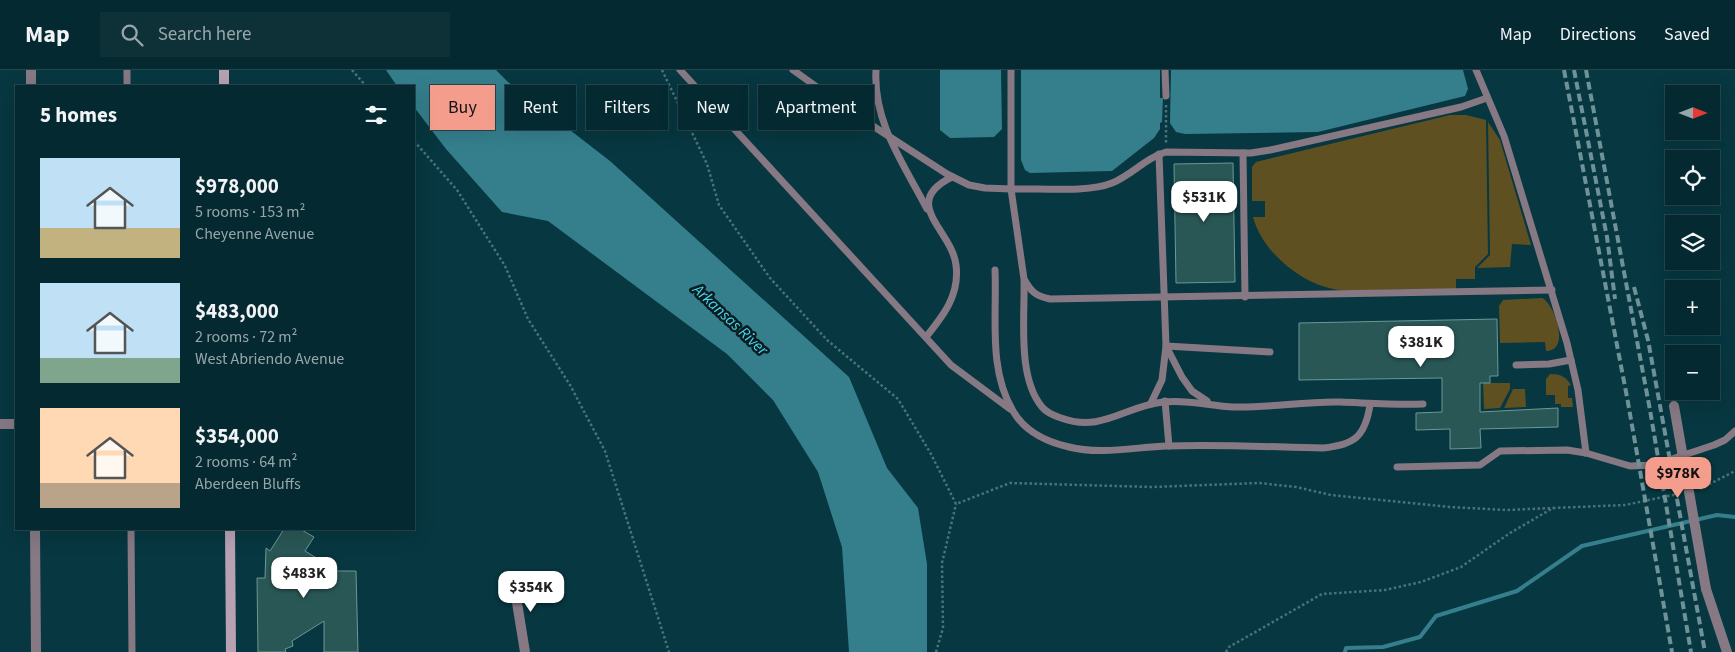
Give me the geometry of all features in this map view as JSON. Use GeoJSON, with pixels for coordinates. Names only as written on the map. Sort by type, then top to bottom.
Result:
{"type":"FeatureCollection","features":[{"type":"Feature","properties":{"kind":"street"},"geometry":{"type":"LineString","coordinates":[[31,70],[31,85]]}},
{"type":"Feature","properties":{"kind":"street"},"geometry":{"type":"LineString","coordinates":[[224,70],[224,85]]}},
{"type":"Feature","properties":{"kind":"street"},"geometry":{"type":"LineString","coordinates":[[1674,406],[1706,589],[1727,652]]}},
{"type":"Feature","properties":{"kind":"street"},"geometry":{"type":"LineString","coordinates":[[0,424],[15,424]]}},
{"type":"Feature","properties":{"kind":"street"},"geometry":{"type":"LineString","coordinates":[[36,530],[36,652]]}},
{"type":"Feature","properties":{"kind":"street"},"geometry":{"type":"LineString","coordinates":[[230,530],[230,652]]}},
{"type":"Feature","properties":{"kind":"street"},"geometry":{"type":"LineString","coordinates":[[513,578],[525,652]]}},
{"type":"Feature","properties":{"kind":"lane"},"geometry":{"type":"LineString","coordinates":[[127,70],[127,85]]}},
{"type":"Feature","properties":{"kind":"lane"},"geometry":{"type":"LineString","coordinates":[[680,70],[958,370],[1001,400],[1035,434],[1052,443],[1071,448],[1092,449],[1169,446],[1323,448],[1341,446],[1353,440],[1363,431],[1370,405]]}},
{"type":"Feature","properties":{"kind":"lane"},"geometry":{"type":"LineString","coordinates":[[793,70],[952,177],[969,185],[985,188],[1093,187],[1118,180],[1152,156],[1162,153],[1243,153],[1270,150],[1461,107],[1487,98]]}},
{"type":"Feature","properties":{"kind":"lane"},"geometry":{"type":"LineString","coordinates":[[876,70],[880,115],[887,135],[931,216],[953,248],[956,281],[952,300],[926,337]]}},
{"type":"Feature","properties":{"kind":"lane"},"geometry":{"type":"LineString","coordinates":[[1011,70],[1011,189],[1024,279],[1026,360],[1028,380],[1043,408],[1069,421],[1093,423],[1119,416],[1151,403],[1165,401],[1217,405],[1276,406],[1340,402],[1370,405],[1423,404]]}},
{"type":"Feature","properties":{"kind":"lane"},"geometry":{"type":"LineString","coordinates":[[1165,70],[1166,96]]}},
{"type":"Feature","properties":{"kind":"lane"},"geometry":{"type":"LineString","coordinates":[[1476,70],[1504,136],[1552,290],[1578,390],[1586,453]]}},
{"type":"Feature","properties":{"kind":"lane"},"geometry":{"type":"LineString","coordinates":[[1151,403],[1162,380],[1166,346],[1162,153]]}},
{"type":"Feature","properties":{"kind":"lane"},"geometry":{"type":"LineString","coordinates":[[1243,153],[1245,296]]}},
{"type":"Feature","properties":{"kind":"lane"},"geometry":{"type":"LineString","coordinates":[[931,216],[928,208],[932,191],[938,184],[952,177]]}},
{"type":"Feature","properties":{"kind":"lane"},"geometry":{"type":"LineString","coordinates":[[995,270],[997,364],[1002,386],[1014,413]]}},
{"type":"Feature","properties":{"kind":"lane"},"geometry":{"type":"LineString","coordinates":[[1024,279],[1030,290],[1039,297],[1050,299],[1552,290]]}},
{"type":"Feature","properties":{"kind":"lane"},"geometry":{"type":"LineString","coordinates":[[1166,346],[1270,352]]}},
{"type":"Feature","properties":{"kind":"lane"},"geometry":{"type":"LineString","coordinates":[[1166,346],[1173,363],[1192,392],[1204,400],[1217,405]]}},
{"type":"Feature","properties":{"kind":"lane"},"geometry":{"type":"LineString","coordinates":[[1516,365],[1549,364],[1571,360]]}},
{"type":"Feature","properties":{"kind":"lane"},"geometry":{"type":"LineString","coordinates":[[1165,401],[1169,446]]}},
{"type":"Feature","properties":{"kind":"lane"},"geometry":{"type":"LineString","coordinates":[[1397,466],[1480,465],[1500,451],[1567,450],[1586,453],[1630,466],[1654,464],[1706,448],[1725,440],[1735,431]]}},
{"type":"Feature","properties":{"kind":"lane"},"geometry":{"type":"LineString","coordinates":[[131,530],[132,652]]}},
{"type":"Feature","properties":{"kind":"path"},"geometry":{"type":"LineString","coordinates":[[352,70],[365,85]]}},
{"type":"Feature","properties":{"kind":"path"},"geometry":{"type":"LineString","coordinates":[[1162,153],[1166,96]]}},
{"type":"Feature","properties":{"kind":"path"},"geometry":{"type":"LineString","coordinates":[[415,142],[457,190],[505,266],[528,318],[570,385],[605,451],[669,652]]}},
{"type":"Feature","properties":{"kind":"path"},"geometry":{"type":"LineString","coordinates":[[1690,491],[1700,489],[1735,471]]}},
{"type":"Feature","properties":{"kind":"path"},"geometry":{"type":"LineString","coordinates":[[1226,652],[1229,647],[1322,594],[1385,590],[1421,582],[1461,568],[1510,533],[1553,508],[1625,505],[1681,493]]}},
{"type":"Feature","properties":{"kind":"path"},"geometry":{"type":"LineString","coordinates":[[936,652],[943,628],[942,563],[956,504]]}},
{"type":"Feature","properties":{"kind":"shaded area"},"geometry":{"type":"Polygon","coordinates":[[[1450,115],[1466,115],[1486,120],[1488,254],[1475,267],[1475,279],[1456,279],[1456,289],[1338,290],[1307,280],[1273,253],[1258,230],[1253,217],[1265,217],[1265,201],[1252,201],[1252,167],[1256,162],[1450,115]]]}},
{"type":"Feature","properties":{"kind":"shaded area"},"geometry":{"type":"Polygon","coordinates":[[[1488,122],[1500,140],[1531,245],[1512,244],[1510,267],[1477,268],[1490,255],[1488,122]]]}},
{"type":"Feature","properties":{"kind":"shaded area"},"geometry":{"type":"Polygon","coordinates":[[[1542,298],[1547,302],[1556,317],[1559,336],[1558,344],[1554,349],[1546,351],[1545,342],[1500,343],[1499,306],[1503,300],[1542,298]]]}},
{"type":"Feature","properties":{"kind":"shaded area"},"geometry":{"type":"Polygon","coordinates":[[[1550,374],[1560,375],[1569,382],[1571,385],[1568,386],[1568,398],[1572,398],[1573,407],[1561,407],[1561,404],[1555,404],[1555,395],[1546,395],[1546,379],[1550,374]]]}},
{"type":"Feature","properties":{"kind":"shaded area"},"geometry":{"type":"Polygon","coordinates":[[[1483,383],[1510,383],[1510,389],[1500,408],[1484,409],[1483,383]]]}},
{"type":"Feature","properties":{"kind":"shaded area"},"geometry":{"type":"Polygon","coordinates":[[[1513,389],[1525,389],[1526,407],[1504,408],[1513,389]]]}},
{"type":"Feature","properties":{"kind":"water","name":"Arkansas River"},"geometry":{"type":"Polygon","coordinates":[[[386,70],[496,70],[512,85],[505,85],[505,130],[570,130],[610,161],[849,377],[887,468],[918,508],[927,564],[927,652],[849,652],[842,547],[818,472],[773,400],[727,354],[548,221],[502,212],[432,130],[495,130],[495,85],[430,85],[430,128],[415,108],[415,85],[396,85],[386,70]]]}},
{"type":"Feature","properties":{"kind":"water"},"geometry":{"type":"Polygon","coordinates":[[[940,70],[1001,70],[1002,129],[994,137],[950,138],[940,130],[940,70]]]}},
{"type":"Feature","properties":{"kind":"water"},"geometry":{"type":"Polygon","coordinates":[[[1021,70],[1160,70],[1160,98],[1163,98],[1160,129],[1154,138],[1112,171],[1030,173],[1025,170],[1021,160],[1021,70]]]}},
{"type":"Feature","properties":{"kind":"water"},"geometry":{"type":"Polygon","coordinates":[[[1171,70],[1463,70],[1468,89],[1465,96],[1318,132],[1185,134],[1176,132],[1170,123],[1171,70]]]}},
{"type":"Feature","properties":{"kind":"building"},"geometry":{"type":"Polygon","coordinates":[[[1233,163],[1235,282],[1176,283],[1174,164],[1233,163]]]}},
{"type":"Feature","properties":{"kind":"building"},"geometry":{"type":"Polygon","coordinates":[[[1497,319],[1498,376],[1490,376],[1490,383],[1480,383],[1480,412],[1558,408],[1558,427],[1480,429],[1481,448],[1450,449],[1450,429],[1416,430],[1416,413],[1442,412],[1442,378],[1299,380],[1299,323],[1497,319]]]}},
{"type":"Feature","properties":{"kind":"building"},"geometry":{"type":"Polygon","coordinates":[[[283,530],[302,530],[314,537],[305,551],[318,559],[310,571],[356,571],[358,652],[324,652],[324,621],[292,641],[293,646],[285,649],[286,652],[258,652],[257,578],[265,578],[266,548],[270,551],[283,530]]]}},
{"type":"Feature","properties":{"kind":"waterway"},"geometry":{"type":"LineString","coordinates":[[1345,652],[1346,648],[1383,647],[1420,637],[1436,616],[1517,591],[1582,546],[1717,515],[1735,517]]}},
{"type":"Feature","properties":{"kind":"railway"},"geometry":{"type":"LineString","coordinates":[[1564,70],[1627,397],[1672,652]]}},
{"type":"Feature","properties":{"kind":"railway"},"geometry":{"type":"LineString","coordinates":[[1574,70],[1607,237],[1615,299]]}},
{"type":"Feature","properties":{"kind":"railway"},"geometry":{"type":"LineString","coordinates":[[1586,70],[1650,410],[1691,652]]}},
{"type":"Feature","properties":{"kind":"railway"},"geometry":{"type":"LineString","coordinates":[[1634,287],[1648,340],[1705,652]]}}]}
